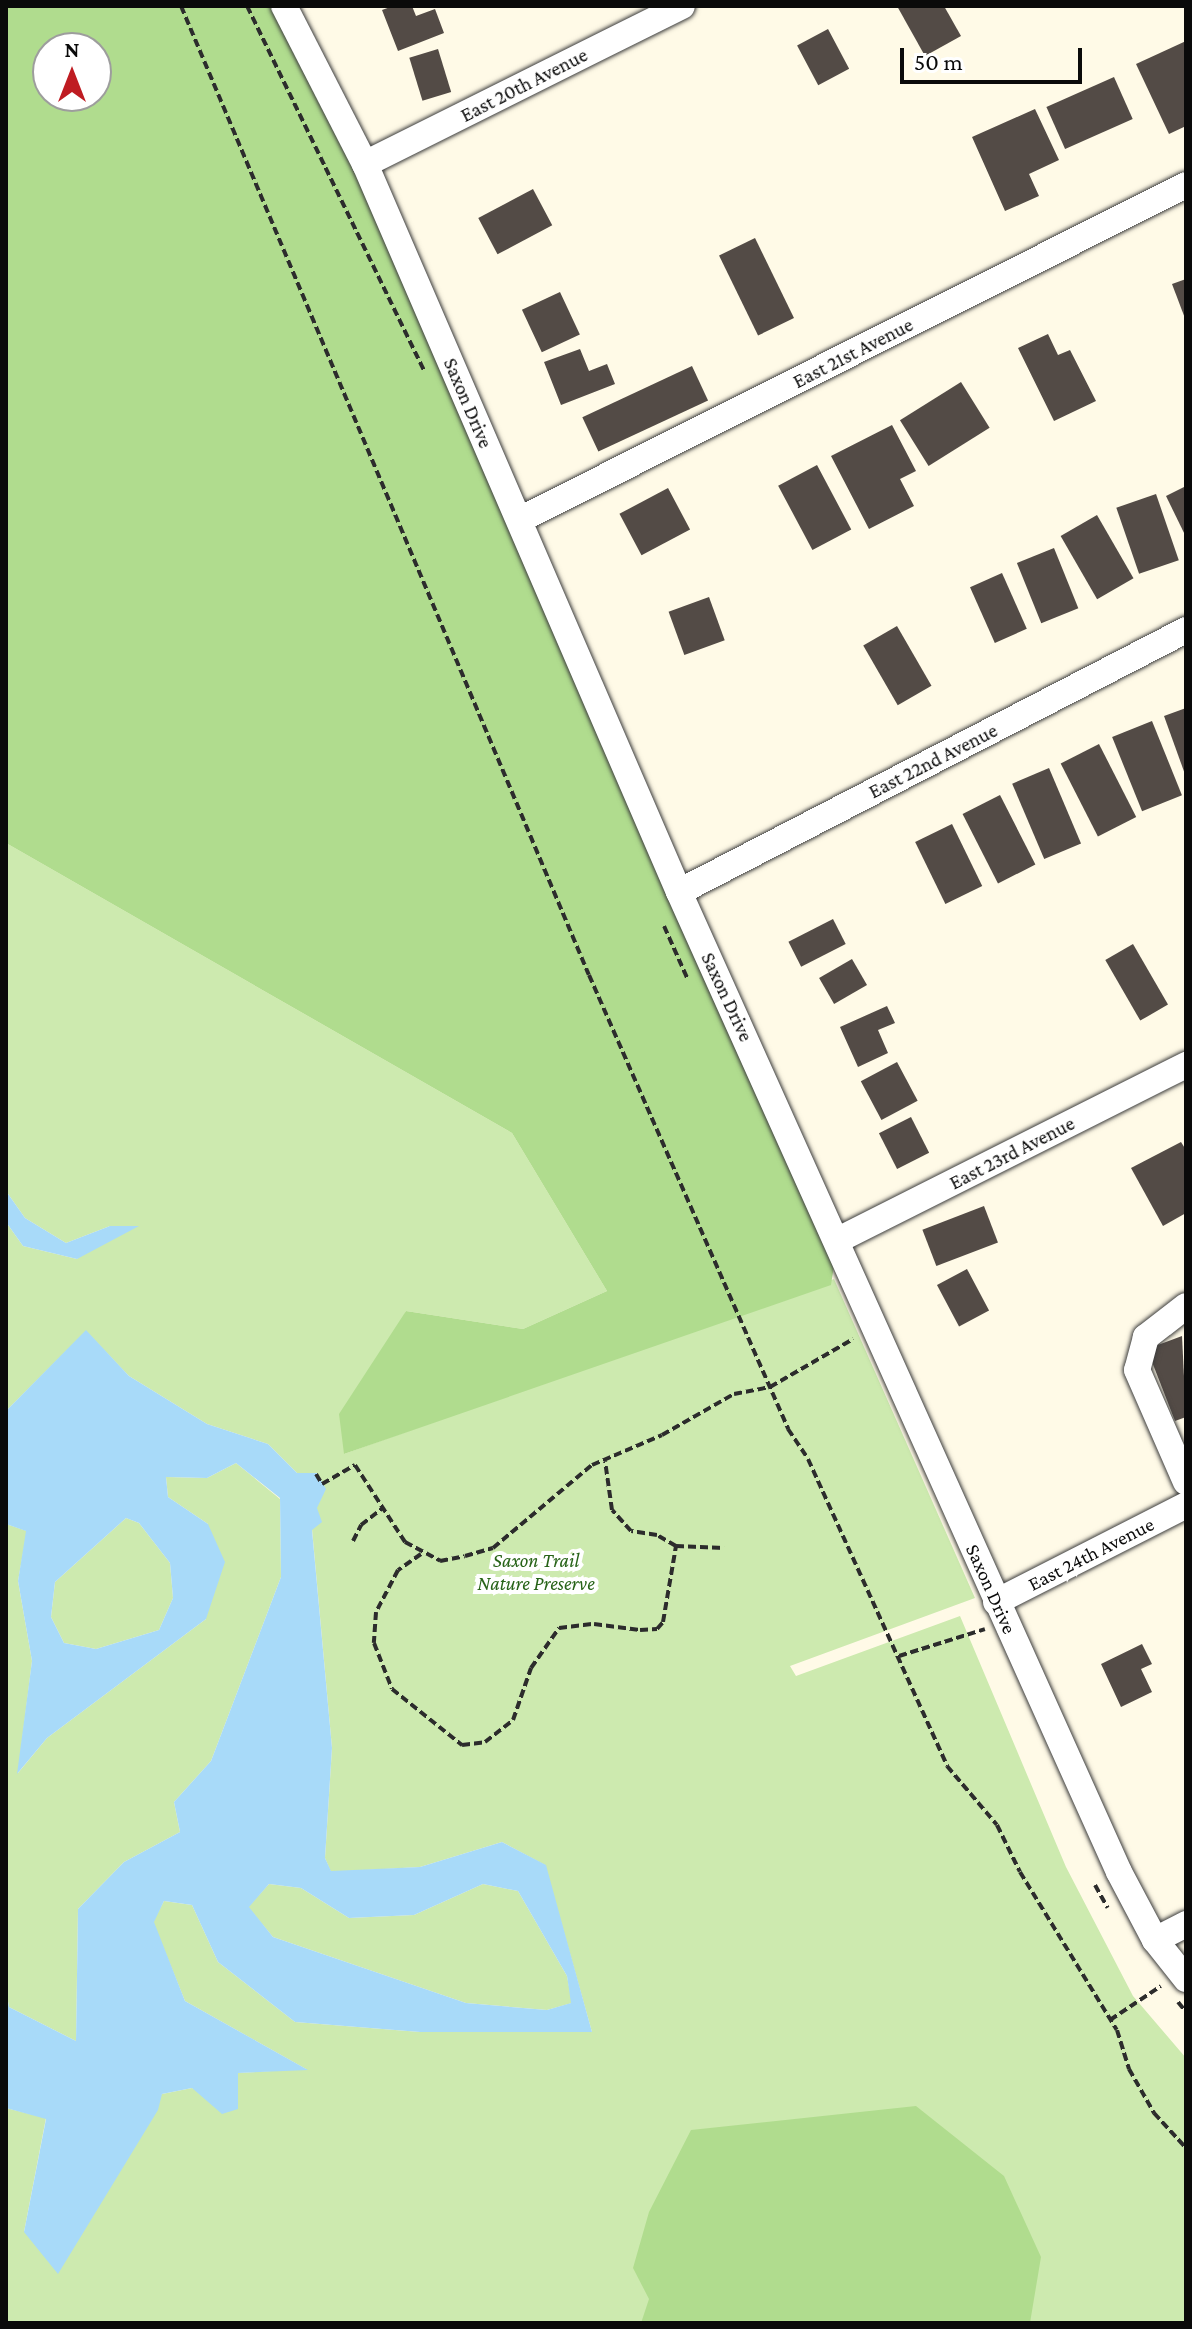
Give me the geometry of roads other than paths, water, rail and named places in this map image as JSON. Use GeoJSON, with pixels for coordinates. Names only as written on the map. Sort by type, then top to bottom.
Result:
{"type":"FeatureCollection","features":[{"type":"Feature","properties":{"kind":"street","name":"Saxon Drive"},"geometry":{"type":"LineString","coordinates":[[284,6],[365,164],[679,892],[838,1240],[996,1602],[1175,1981]]}},
{"type":"Feature","properties":{"kind":"street","name":"East 20th Avenue"},"geometry":{"type":"LineString","coordinates":[[365,164],[682,6]]}},
{"type":"Feature","properties":{"kind":"street","name":"East 21st Avenue"},"geometry":{"type":"LineString","coordinates":[[519,520],[1186,185]]}},
{"type":"Feature","properties":{"kind":"street","name":"East 22nd Avenue"},"geometry":{"type":"LineString","coordinates":[[679,892],[1186,630]]}},
{"type":"Feature","properties":{"kind":"street","name":"East 23rd Avenue"},"geometry":{"type":"LineString","coordinates":[[838,1240],[1186,1065]]}},
{"type":"Feature","properties":{"kind":"street"},"geometry":{"type":"LineString","coordinates":[[1186,1306],[1146,1337],[1137,1370],[1186,1482]]}},
{"type":"Feature","properties":{"kind":"street","name":"East 24th Avenue"},"geometry":{"type":"LineString","coordinates":[[996,1602],[1186,1505]]}},
{"type":"Feature","properties":{"kind":"street"},"geometry":{"type":"LineString","coordinates":[[1155,1940],[1186,1924]]}},
{"type":"Feature","properties":{"kind":"water"},"geometry":{"type":"Polygon","coordinates":[[[6,1191],[25,1218],[66,1243],[110,1226],[139,1226],[77,1259],[23,1246],[6,1222],[6,1191]]]}},
{"type":"Feature","properties":{"kind":"water"},"geometry":{"type":"Polygon","coordinates":[[[86,1330],[129,1376],[207,1424],[268,1444],[297,1473],[317,1473],[326,1489],[317,1508],[322,1522],[312,1530],[332,1748],[325,1858],[331,1871],[420,1867],[502,1842],[546,1865],[592,2032],[420,2032],[295,2022],[218,1962],[192,1905],[164,1901],[154,1922],[185,2001],[308,2070],[238,2073],[238,2109],[222,2114],[192,2088],[162,2094],[158,2110],[58,2274],[24,2232],[46,2119],[6,2108],[6,1991],[9,2007],[76,2041],[78,1909],[124,1862],[180,1832],[174,1802],[211,1761],[281,1577],[280,1498],[236,1463],[207,1478],[166,1477],[168,1497],[208,1524],[225,1562],[206,1619],[47,1738],[17,1774],[32,1661],[18,1581],[26,1531],[6,1524],[6,1411],[86,1330]],[[126,1518],[55,1582],[51,1617],[64,1643],[96,1649],[159,1630],[173,1598],[170,1563],[139,1523],[126,1518]],[[269,1884],[249,1907],[273,1937],[466,2003],[547,2010],[571,2003],[567,1976],[518,1891],[483,1884],[414,1915],[349,1918],[301,1888],[269,1884]]]}},
{"type":"Feature","properties":{"kind":"park label","name":"Saxon Trail Nature Preserve"},"geometry":{"type":"Point","coordinates":[536,1572]}}]}
